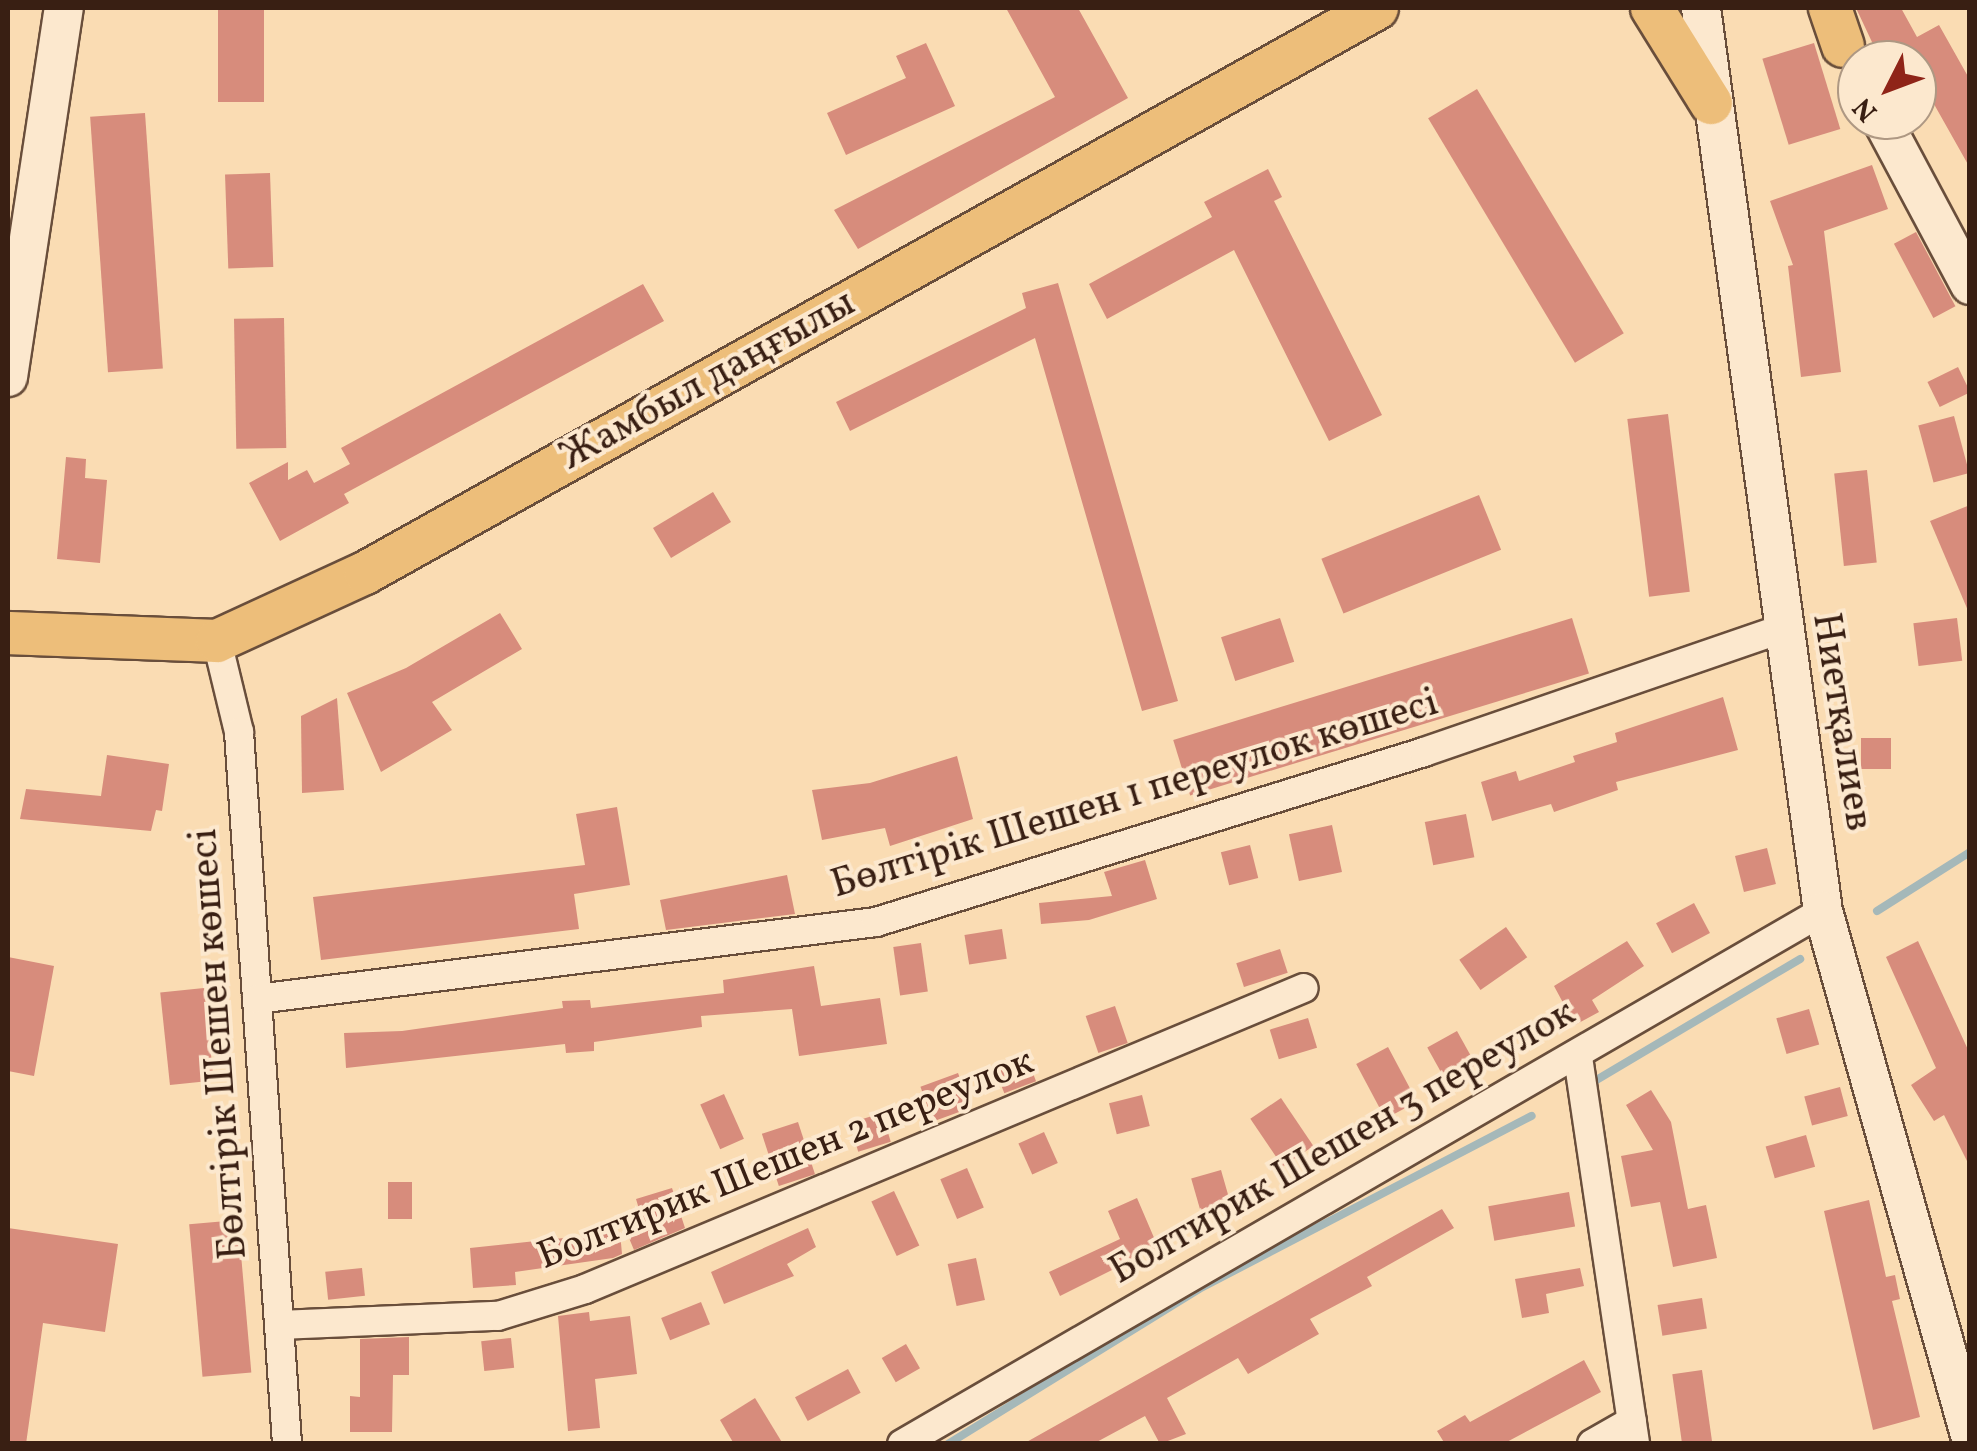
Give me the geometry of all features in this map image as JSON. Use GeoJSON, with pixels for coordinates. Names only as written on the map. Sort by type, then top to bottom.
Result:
{"type":"FeatureCollection","features":[{"type":"Feature","properties":{"kind":"main road","name":"Жамбыл даңғылы"},"geometry":{"type":"LineString","coordinates":[[8,633],[217,640],[365,573],[1377,8]]}},
{"type":"Feature","properties":{"kind":"main road"},"geometry":{"type":"LineString","coordinates":[[1652,8],[1711,103]]}},
{"type":"Feature","properties":{"kind":"street"},"geometry":{"type":"LineString","coordinates":[[8,377],[64,8]]}},
{"type":"Feature","properties":{"kind":"street","name":"Ниетқалиев"},"geometry":{"type":"LineString","coordinates":[[1700,8],[1781,629],[1823,912],[1970,1435]]}},
{"type":"Feature","properties":{"kind":"street"},"geometry":{"type":"LineString","coordinates":[[1821,8],[1843,40]]}},
{"type":"Feature","properties":{"kind":"street"},"geometry":{"type":"LineString","coordinates":[[1893,140],[1970,286]]}},
{"type":"Feature","properties":{"kind":"street","name":"Бөлтірік Шешен 1 переулок көшесі"},"geometry":{"type":"LineString","coordinates":[[257,999],[876,922],[1424,752],[1781,629]]}},
{"type":"Feature","properties":{"kind":"street","name":"Бөлтірік Шешен көшесі"},"geometry":{"type":"LineString","coordinates":[[217,640],[239,732],[287,1444]]}},
{"type":"Feature","properties":{"kind":"street","name":"Болтирик Шешен 3 переулок"},"geometry":{"type":"LineString","coordinates":[[902,1444],[1578,1057],[1823,912]]}},
{"type":"Feature","properties":{"kind":"street","name":"Болтирик Шешен 2 переулок"},"geometry":{"type":"LineString","coordinates":[[279,1325],[498,1316],[570,1294],[1304,988]]}},
{"type":"Feature","properties":{"kind":"street"},"geometry":{"type":"LineString","coordinates":[[1578,1057],[1633,1432],[1592,1444]]}},
{"type":"Feature","properties":{"kind":"building"},"geometry":{"type":"Polygon","coordinates":[[[218,8],[264,8],[264,102],[218,102],[218,8]]]}},
{"type":"Feature","properties":{"kind":"building"},"geometry":{"type":"Polygon","coordinates":[[[1006,8],[1078,8],[1128,98],[858,249],[834,210],[1055,97],[1006,8]]]}},
{"type":"Feature","properties":{"kind":"building"},"geometry":{"type":"Polygon","coordinates":[[[1856,8],[1901,8],[1917,37],[1939,25],[1970,80],[1970,168],[1937,109],[1937,40],[1871,40],[1856,8]]]}},
{"type":"Feature","properties":{"kind":"building"},"geometry":{"type":"Polygon","coordinates":[[[926,43],[955,106],[846,155],[827,113],[906,78],[896,56],[926,43]]]}},
{"type":"Feature","properties":{"kind":"building"},"geometry":{"type":"Polygon","coordinates":[[[1814,43],[1837,118],[1837,130],[1789,145],[1762,59],[1814,43]]]}},
{"type":"Feature","properties":{"kind":"building"},"geometry":{"type":"Polygon","coordinates":[[[1477,89],[1624,333],[1575,363],[1428,118],[1477,89]]]}},
{"type":"Feature","properties":{"kind":"building"},"geometry":{"type":"Polygon","coordinates":[[[145,113],[163,368],[108,372],[90,117],[145,113]]]}},
{"type":"Feature","properties":{"kind":"building"},"geometry":{"type":"Polygon","coordinates":[[[1872,165],[1888,209],[1824,231],[1841,372],[1801,377],[1788,266],[1793,265],[1770,201],[1872,165]]]}},
{"type":"Feature","properties":{"kind":"building"},"geometry":{"type":"Polygon","coordinates":[[[1268,169],[1282,197],[1274,201],[1382,415],[1329,441],[1234,250],[1107,319],[1089,284],[1212,217],[1204,202],[1268,169]]]}},
{"type":"Feature","properties":{"kind":"building"},"geometry":{"type":"Polygon","coordinates":[[[270,173],[273,267],[228,269],[225,175],[270,173]]]}},
{"type":"Feature","properties":{"kind":"building"},"geometry":{"type":"Polygon","coordinates":[[[1916,232],[1955,306],[1933,318],[1894,244],[1916,232]]]}},
{"type":"Feature","properties":{"kind":"building"},"geometry":{"type":"Polygon","coordinates":[[[1058,283],[1178,701],[1142,711],[1035,338],[850,431],[836,402],[1026,308],[1022,293],[1058,283]]]}},
{"type":"Feature","properties":{"kind":"building"},"geometry":{"type":"Polygon","coordinates":[[[643,284],[664,321],[344,494],[349,503],[280,541],[249,483],[288,462],[288,480],[307,470],[314,483],[350,464],[341,448],[643,284]]]}},
{"type":"Feature","properties":{"kind":"building"},"geometry":{"type":"Polygon","coordinates":[[[284,318],[286,448],[236,449],[234,319],[284,318]]]}},
{"type":"Feature","properties":{"kind":"building"},"geometry":{"type":"Polygon","coordinates":[[[1958,367],[1970,392],[1940,407],[1927,382],[1958,367]]]}},
{"type":"Feature","properties":{"kind":"building"},"geometry":{"type":"Polygon","coordinates":[[[1668,414],[1690,592],[1649,597],[1627,419],[1668,414]]]}},
{"type":"Feature","properties":{"kind":"building"},"geometry":{"type":"Polygon","coordinates":[[[1954,416],[1969,473],[1934,483],[1918,426],[1954,416]]]}},
{"type":"Feature","properties":{"kind":"building"},"geometry":{"type":"Polygon","coordinates":[[[66,457],[86,459],[85,478],[107,480],[100,563],[57,559],[66,457]]]}},
{"type":"Feature","properties":{"kind":"building"},"geometry":{"type":"Polygon","coordinates":[[[1867,470],[1877,562],[1844,566],[1834,473],[1867,470]]]}},
{"type":"Feature","properties":{"kind":"building"},"geometry":{"type":"Polygon","coordinates":[[[713,492],[731,522],[671,558],[653,528],[713,492]]]}},
{"type":"Feature","properties":{"kind":"building"},"geometry":{"type":"Polygon","coordinates":[[[1479,495],[1501,550],[1343,613],[1321,559],[1479,495]]]}},
{"type":"Feature","properties":{"kind":"building"},"geometry":{"type":"Polygon","coordinates":[[[1970,505],[1970,613],[1969,613],[1930,521],[1970,505]]]}},
{"type":"Feature","properties":{"kind":"building"},"geometry":{"type":"Polygon","coordinates":[[[500,613],[522,649],[432,702],[452,730],[381,772],[347,693],[406,668],[500,613]]]}},
{"type":"Feature","properties":{"kind":"building"},"geometry":{"type":"Polygon","coordinates":[[[1280,618],[1294,662],[1235,681],[1221,637],[1280,618]]]}},
{"type":"Feature","properties":{"kind":"building"},"geometry":{"type":"Polygon","coordinates":[[[1572,618],[1589,673],[1190,795],[1173,740],[1572,618]]]}},
{"type":"Feature","properties":{"kind":"building"},"geometry":{"type":"Polygon","coordinates":[[[1957,618],[1962,661],[1919,666],[1913,623],[1957,618]]]}},
{"type":"Feature","properties":{"kind":"building"},"geometry":{"type":"Polygon","coordinates":[[[1723,697],[1738,750],[1616,782],[1618,790],[1554,812],[1551,804],[1492,821],[1481,782],[1516,771],[1519,781],[1575,762],[1573,756],[1617,742],[1615,733],[1723,697]]]}},
{"type":"Feature","properties":{"kind":"building"},"geometry":{"type":"Polygon","coordinates":[[[337,698],[344,790],[302,793],[301,716],[337,698]]]}},
{"type":"Feature","properties":{"kind":"building"},"geometry":{"type":"Polygon","coordinates":[[[1861,738],[1891,738],[1891,769],[1861,769],[1861,738]]]}},
{"type":"Feature","properties":{"kind":"building"},"geometry":{"type":"Polygon","coordinates":[[[107,755],[169,764],[162,811],[156,810],[151,831],[20,819],[26,789],[101,796],[107,755]]]}},
{"type":"Feature","properties":{"kind":"building"},"geometry":{"type":"Polygon","coordinates":[[[957,756],[973,819],[890,846],[885,828],[822,840],[812,790],[870,783],[957,756]]]}},
{"type":"Feature","properties":{"kind":"building"},"geometry":{"type":"Polygon","coordinates":[[[617,807],[630,885],[574,894],[579,929],[321,960],[313,897],[585,865],[576,814],[617,807]]]}},
{"type":"Feature","properties":{"kind":"building"},"geometry":{"type":"Polygon","coordinates":[[[1466,814],[1474,857],[1433,865],[1425,822],[1466,814]]]}},
{"type":"Feature","properties":{"kind":"building"},"geometry":{"type":"Polygon","coordinates":[[[1332,825],[1342,872],[1299,881],[1289,834],[1332,825]]]}},
{"type":"Feature","properties":{"kind":"building"},"geometry":{"type":"Polygon","coordinates":[[[1250,845],[1258,878],[1229,885],[1221,852],[1250,845]]]}},
{"type":"Feature","properties":{"kind":"building"},"geometry":{"type":"Polygon","coordinates":[[[1767,848],[1776,884],[1744,892],[1735,856],[1767,848]]]}},
{"type":"Feature","properties":{"kind":"building"},"geometry":{"type":"Polygon","coordinates":[[[1145,860],[1157,899],[1089,920],[1041,924],[1039,903],[1112,896],[1104,872],[1145,860]]]}},
{"type":"Feature","properties":{"kind":"building"},"geometry":{"type":"Polygon","coordinates":[[[787,875],[795,914],[666,930],[660,900],[787,875]]]}},
{"type":"Feature","properties":{"kind":"building"},"geometry":{"type":"Polygon","coordinates":[[[1694,903],[1710,933],[1672,953],[1656,923],[1694,903]]]}},
{"type":"Feature","properties":{"kind":"building"},"geometry":{"type":"Polygon","coordinates":[[[1506,927],[1527,957],[1481,990],[1459,960],[1506,927]]]}},
{"type":"Feature","properties":{"kind":"building"},"geometry":{"type":"Polygon","coordinates":[[[1002,929],[1007,959],[969,965],[964,935],[1002,929]]]}},
{"type":"Feature","properties":{"kind":"building"},"geometry":{"type":"Polygon","coordinates":[[[1627,941],[1644,966],[1592,1000],[1599,1012],[1575,1025],[1554,986],[1627,941]]]}},
{"type":"Feature","properties":{"kind":"building"},"geometry":{"type":"Polygon","coordinates":[[[1918,941],[1970,1054],[1970,1167],[1944,1115],[1934,1121],[1911,1085],[1936,1068],[1886,957],[1918,941]]]}},
{"type":"Feature","properties":{"kind":"building"},"geometry":{"type":"Polygon","coordinates":[[[921,943],[928,992],[900,995],[893,947],[921,943]]]}},
{"type":"Feature","properties":{"kind":"building"},"geometry":{"type":"Polygon","coordinates":[[[1280,949],[1288,973],[1244,987],[1236,963],[1280,949]]]}},
{"type":"Feature","properties":{"kind":"building"},"geometry":{"type":"Polygon","coordinates":[[[8,957],[54,966],[34,1076],[8,1071],[8,957]]]}},
{"type":"Feature","properties":{"kind":"building"},"geometry":{"type":"Polygon","coordinates":[[[814,966],[821,1006],[880,998],[887,1044],[799,1056],[792,1009],[701,1016],[702,1027],[594,1042],[594,1051],[566,1053],[565,1044],[346,1068],[344,1033],[402,1031],[563,1008],[562,1001],[590,1000],[591,1008],[724,993],[723,980],[814,966]]]}},
{"type":"Feature","properties":{"kind":"building"},"geometry":{"type":"Polygon","coordinates":[[[204,988],[214,1080],[170,1085],[160,993],[204,988]]]}},
{"type":"Feature","properties":{"kind":"building"},"geometry":{"type":"Polygon","coordinates":[[[1115,1006],[1128,1043],[1098,1053],[1086,1016],[1115,1006]]]}},
{"type":"Feature","properties":{"kind":"building"},"geometry":{"type":"Polygon","coordinates":[[[1809,1009],[1819,1045],[1787,1054],[1776,1018],[1809,1009]]]}},
{"type":"Feature","properties":{"kind":"building"},"geometry":{"type":"Polygon","coordinates":[[[1308,1018],[1317,1048],[1279,1059],[1270,1030],[1308,1018]]]}},
{"type":"Feature","properties":{"kind":"building"},"geometry":{"type":"Polygon","coordinates":[[[1457,1031],[1476,1065],[1446,1082],[1427,1047],[1457,1031]]]}},
{"type":"Feature","properties":{"kind":"building"},"geometry":{"type":"Polygon","coordinates":[[[1388,1047],[1417,1102],[1385,1119],[1356,1064],[1388,1047]]]}},
{"type":"Feature","properties":{"kind":"building"},"geometry":{"type":"Polygon","coordinates":[[[1026,1055],[1036,1081],[1004,1093],[994,1067],[1026,1055]]]}},
{"type":"Feature","properties":{"kind":"building"},"geometry":{"type":"Polygon","coordinates":[[[958,1073],[971,1108],[933,1121],[920,1087],[958,1073]]]}},
{"type":"Feature","properties":{"kind":"building"},"geometry":{"type":"Polygon","coordinates":[[[1840,1087],[1848,1116],[1812,1126],[1804,1097],[1840,1087]]]}},
{"type":"Feature","properties":{"kind":"building"},"geometry":{"type":"Polygon","coordinates":[[[1651,1090],[1671,1122],[1688,1209],[1706,1205],[1717,1258],[1673,1267],[1660,1202],[1631,1207],[1621,1156],[1653,1150],[1626,1105],[1651,1090]]]}},
{"type":"Feature","properties":{"kind":"building"},"geometry":{"type":"Polygon","coordinates":[[[724,1094],[744,1139],[720,1149],[700,1105],[724,1094]]]}},
{"type":"Feature","properties":{"kind":"building"},"geometry":{"type":"Polygon","coordinates":[[[1142,1095],[1150,1126],[1117,1134],[1109,1103],[1142,1095]]]}},
{"type":"Feature","properties":{"kind":"building"},"geometry":{"type":"Polygon","coordinates":[[[1281,1098],[1313,1146],[1283,1167],[1250,1119],[1281,1098]]]}},
{"type":"Feature","properties":{"kind":"building"},"geometry":{"type":"Polygon","coordinates":[[[882,1113],[891,1142],[858,1152],[849,1123],[882,1113]]]}},
{"type":"Feature","properties":{"kind":"building"},"geometry":{"type":"Polygon","coordinates":[[[798,1122],[815,1174],[779,1186],[762,1134],[798,1122]]]}},
{"type":"Feature","properties":{"kind":"building"},"geometry":{"type":"Polygon","coordinates":[[[1044,1132],[1058,1163],[1032,1174],[1018,1143],[1044,1132]]]}},
{"type":"Feature","properties":{"kind":"building"},"geometry":{"type":"Polygon","coordinates":[[[1806,1135],[1815,1167],[1775,1178],[1766,1147],[1806,1135]]]}},
{"type":"Feature","properties":{"kind":"building"},"geometry":{"type":"Polygon","coordinates":[[[967,1168],[984,1208],[957,1219],[940,1179],[967,1168]]]}},
{"type":"Feature","properties":{"kind":"building"},"geometry":{"type":"Polygon","coordinates":[[[1221,1170],[1230,1202],[1200,1210],[1191,1179],[1221,1170]]]}},
{"type":"Feature","properties":{"kind":"building"},"geometry":{"type":"Polygon","coordinates":[[[388,1182],[412,1182],[412,1219],[388,1219],[388,1182]]]}},
{"type":"Feature","properties":{"kind":"building"},"geometry":{"type":"Polygon","coordinates":[[[672,1188],[685,1228],[634,1250],[626,1231],[645,1229],[636,1199],[672,1188]]]}},
{"type":"Feature","properties":{"kind":"building"},"geometry":{"type":"Polygon","coordinates":[[[894,1191],[919,1245],[897,1256],[871,1202],[894,1191]]]}},
{"type":"Feature","properties":{"kind":"building"},"geometry":{"type":"Polygon","coordinates":[[[1569,1192],[1575,1226],[1494,1241],[1488,1206],[1569,1192]]]}},
{"type":"Feature","properties":{"kind":"building"},"geometry":{"type":"Polygon","coordinates":[[[1137,1198],[1158,1247],[1060,1296],[1049,1272],[1120,1239],[1108,1211],[1137,1198]]]}},
{"type":"Feature","properties":{"kind":"building"},"geometry":{"type":"Polygon","coordinates":[[[1869,1200],[1886,1277],[1895,1275],[1900,1299],[1892,1301],[1920,1417],[1873,1430],[1824,1211],[1869,1200]]]}},
{"type":"Feature","properties":{"kind":"building"},"geometry":{"type":"Polygon","coordinates":[[[1442,1209],[1454,1228],[1367,1277],[1372,1286],[1310,1319],[1319,1334],[1248,1374],[1238,1358],[1167,1398],[1186,1434],[1160,1444],[1145,1416],[1093,1444],[1023,1444],[1442,1209]]]}},
{"type":"Feature","properties":{"kind":"building"},"geometry":{"type":"Polygon","coordinates":[[[238,1220],[251,1372],[203,1377],[189,1224],[238,1220]]]}},
{"type":"Feature","properties":{"kind":"building"},"geometry":{"type":"Polygon","coordinates":[[[8,1228],[118,1244],[105,1332],[43,1323],[26,1444],[8,1444],[8,1228]]]}},
{"type":"Feature","properties":{"kind":"building"},"geometry":{"type":"Polygon","coordinates":[[[808,1228],[816,1247],[787,1264],[794,1276],[724,1304],[711,1272],[808,1228]]]}},
{"type":"Feature","properties":{"kind":"building"},"geometry":{"type":"Polygon","coordinates":[[[620,1232],[622,1254],[613,1258],[515,1272],[516,1285],[473,1288],[470,1248],[620,1232]]]}},
{"type":"Feature","properties":{"kind":"building"},"geometry":{"type":"Polygon","coordinates":[[[976,1258],[985,1300],[957,1306],[948,1264],[976,1258]]]}},
{"type":"Feature","properties":{"kind":"building"},"geometry":{"type":"Polygon","coordinates":[[[362,1268],[365,1296],[328,1300],[325,1272],[362,1268]]]}},
{"type":"Feature","properties":{"kind":"building"},"geometry":{"type":"Polygon","coordinates":[[[1580,1268],[1584,1286],[1546,1294],[1549,1313],[1522,1318],[1515,1279],[1580,1268]]]}},
{"type":"Feature","properties":{"kind":"building"},"geometry":{"type":"Polygon","coordinates":[[[1702,1298],[1707,1329],[1662,1336],[1658,1305],[1702,1298]]]}},
{"type":"Feature","properties":{"kind":"building"},"geometry":{"type":"Polygon","coordinates":[[[701,1302],[710,1324],[670,1340],[661,1318],[701,1302]]]}},
{"type":"Feature","properties":{"kind":"building"},"geometry":{"type":"Polygon","coordinates":[[[589,1312],[590,1321],[630,1316],[637,1374],[595,1379],[600,1428],[568,1431],[558,1316],[589,1312]]]}},
{"type":"Feature","properties":{"kind":"building"},"geometry":{"type":"Polygon","coordinates":[[[409,1337],[409,1375],[393,1375],[392,1432],[350,1432],[350,1396],[360,1397],[360,1339],[409,1337]]]}},
{"type":"Feature","properties":{"kind":"building"},"geometry":{"type":"Polygon","coordinates":[[[511,1338],[514,1368],[484,1371],[481,1341],[511,1338]]]}},
{"type":"Feature","properties":{"kind":"building"},"geometry":{"type":"Polygon","coordinates":[[[906,1344],[920,1368],[896,1382],[882,1358],[906,1344]]]}},
{"type":"Feature","properties":{"kind":"building"},"geometry":{"type":"Polygon","coordinates":[[[1584,1360],[1601,1392],[1503,1444],[1445,1444],[1437,1431],[1465,1415],[1470,1422],[1584,1360]]]}},
{"type":"Feature","properties":{"kind":"building"},"geometry":{"type":"Polygon","coordinates":[[[848,1369],[861,1393],[808,1421],[795,1397],[848,1369]]]}},
{"type":"Feature","properties":{"kind":"building"},"geometry":{"type":"Polygon","coordinates":[[[1702,1370],[1712,1444],[1682,1444],[1672,1374],[1702,1370]]]}},
{"type":"Feature","properties":{"kind":"building"},"geometry":{"type":"Polygon","coordinates":[[[755,1398],[783,1444],[734,1444],[720,1420],[755,1398]]]}},
{"type":"Feature","properties":{"kind":"waterway"},"geometry":{"type":"LineString","coordinates":[[1877,911],[1970,852]]}},
{"type":"Feature","properties":{"kind":"waterway"},"geometry":{"type":"LineString","coordinates":[[1593,1082],[1800,959]]}},
{"type":"Feature","properties":{"kind":"waterway"},"geometry":{"type":"LineString","coordinates":[[948,1444],[1199,1289],[1532,1116]]}}]}
